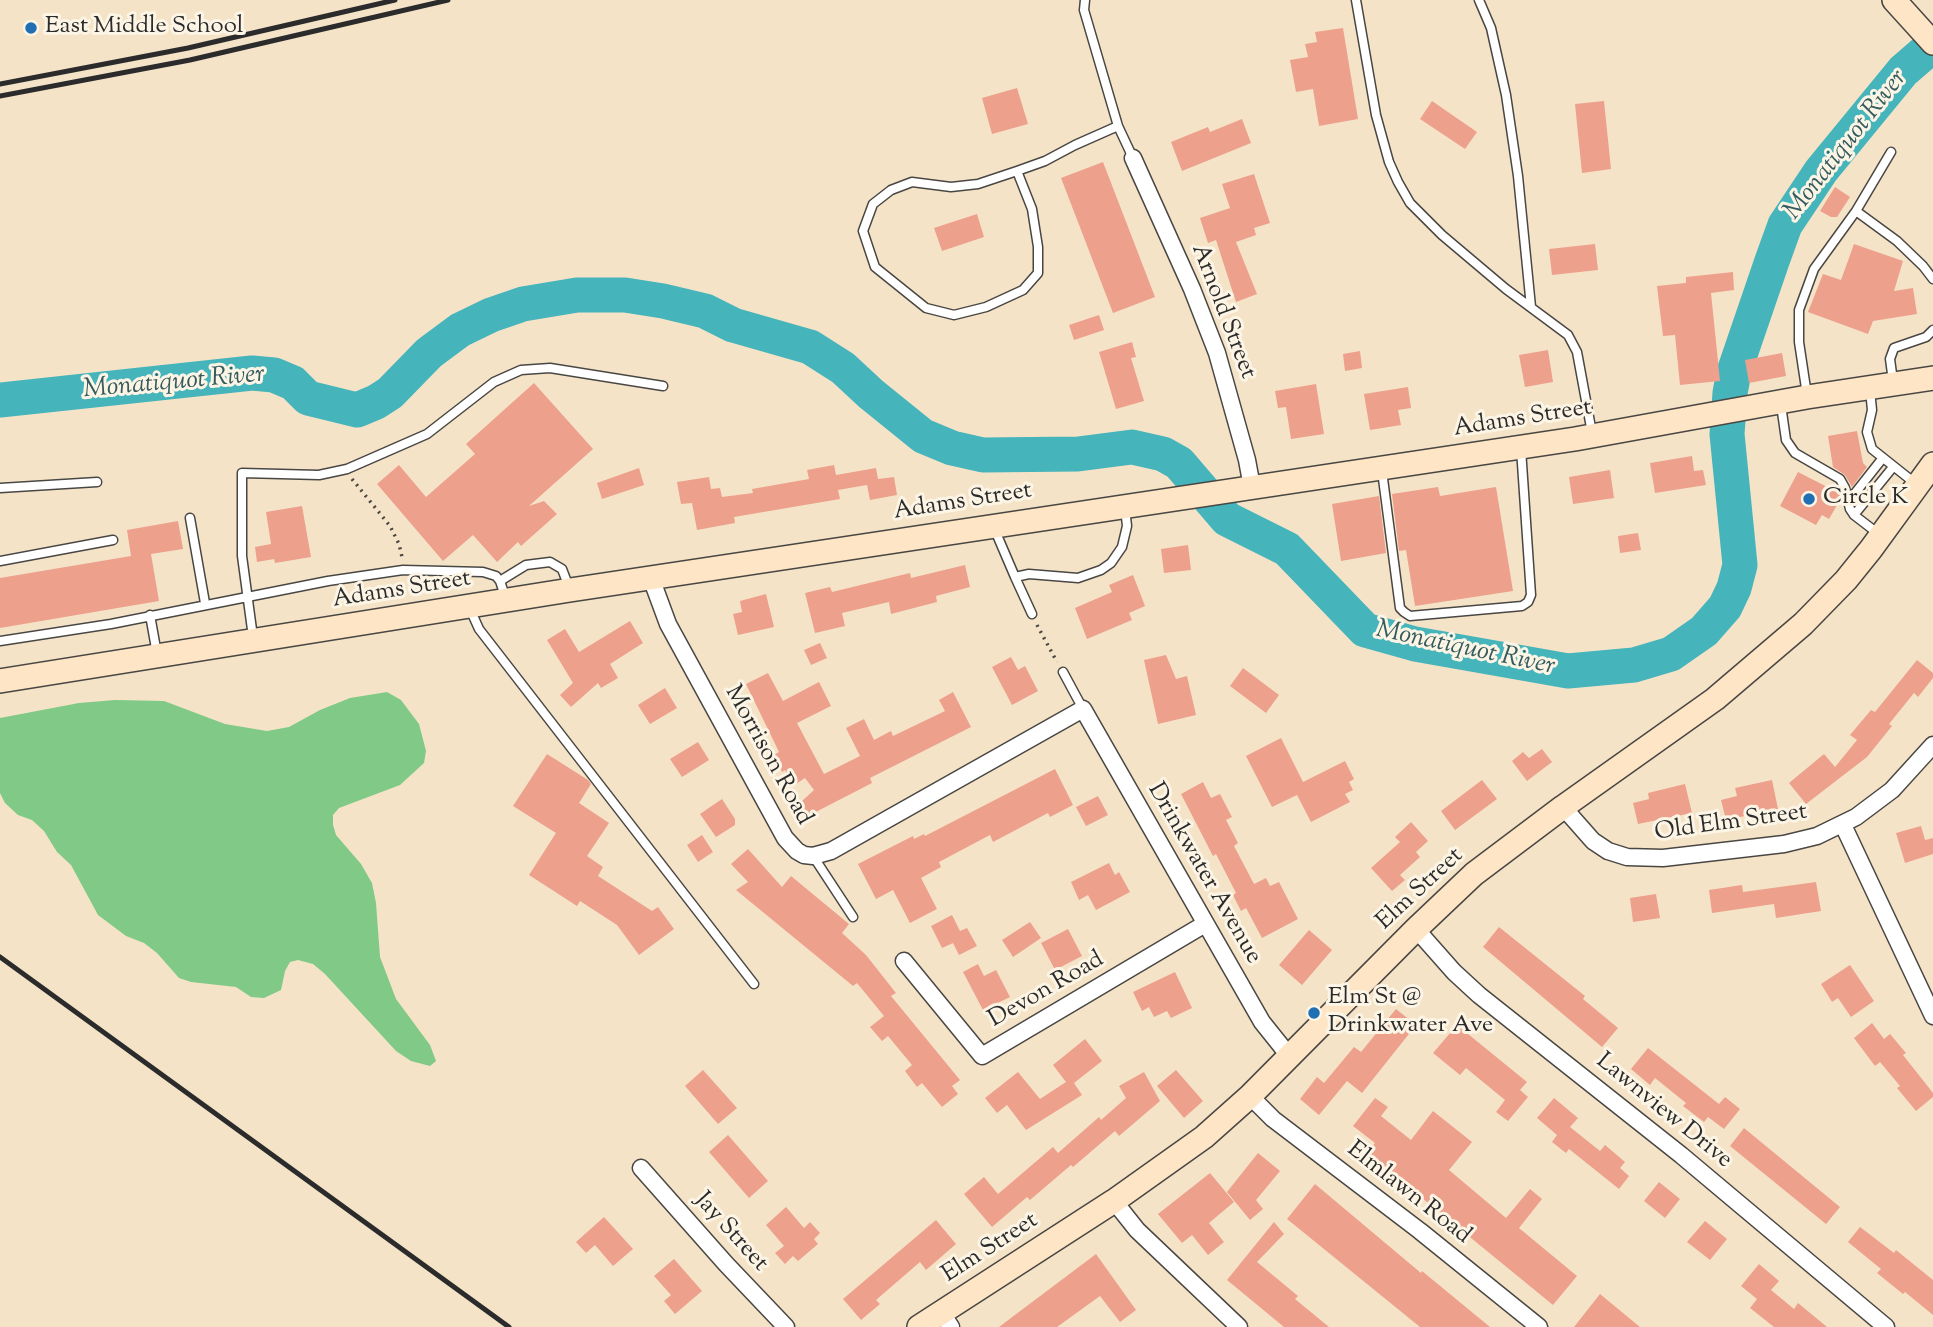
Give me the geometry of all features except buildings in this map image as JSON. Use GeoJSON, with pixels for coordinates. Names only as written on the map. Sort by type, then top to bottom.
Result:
{"type":"FeatureCollection","features":[{"type":"Feature","properties":{"kind":"street"},"geometry":{"type":"LineString","coordinates":[[1895,0],[1925,35]]}},
{"type":"Feature","properties":{"kind":"street","name":"Arnold Street"},"geometry":{"type":"LineString","coordinates":[[1133,158],[1205,321],[1244,447],[1252,487]]}},
{"type":"Feature","properties":{"kind":"street","name":"Adams Street"},"geometry":{"type":"LineString","coordinates":[[0,681],[469,606],[504,591],[570,590],[651,578],[1592,436],[1807,397],[1933,378]]}},
{"type":"Feature","properties":{"kind":"street","name":"Elm Street"},"geometry":{"type":"LineString","coordinates":[[919,1327],[946,1320],[1188,1149],[1250,1096],[1416,929],[1491,860],[1752,670],[1818,611],[1882,536],[1933,464]]}},
{"type":"Feature","properties":{"kind":"street","name":"Morrison Road"},"geometry":{"type":"LineString","coordinates":[[651,578],[668,624],[785,838],[797,851],[813,856],[831,851],[1083,709]]}},
{"type":"Feature","properties":{"kind":"street","name":"Drinkwater Avenue"},"geometry":{"type":"LineString","coordinates":[[1083,709],[1268,1031],[1290,1057]]}},
{"type":"Feature","properties":{"kind":"street","name":"Old Elm Street"},"geometry":{"type":"LineString","coordinates":[[1563,807],[1599,846],[1617,855],[1662,858],[1784,844],[1817,836],[1843,825],[1892,790],[1933,745]]}},
{"type":"Feature","properties":{"kind":"street"},"geometry":{"type":"LineString","coordinates":[[1843,825],[1933,1016]]}},
{"type":"Feature","properties":{"kind":"street","name":"Devon Road"},"geometry":{"type":"LineString","coordinates":[[904,961],[982,1056],[1205,925]]}},
{"type":"Feature","properties":{"kind":"street","name":"Lawnview Drive"},"geometry":{"type":"LineString","coordinates":[[1416,929],[1454,972],[1479,995],[1681,1155],[1886,1327]]}},
{"type":"Feature","properties":{"kind":"street","name":"Elmlawn Road"},"geometry":{"type":"LineString","coordinates":[[1250,1096],[1273,1119],[1420,1231],[1539,1327]]}},
{"type":"Feature","properties":{"kind":"street","name":"Jay Street"},"geometry":{"type":"LineString","coordinates":[[641,1168],[786,1327]]}},
{"type":"Feature","properties":{"kind":"street"},"geometry":{"type":"LineString","coordinates":[[1114,1201],[1137,1230],[1238,1327]]}},
{"type":"Feature","properties":{"kind":"lane"},"geometry":{"type":"LineString","coordinates":[[1356,0],[1376,115],[1389,162],[1398,182],[1410,202],[1441,235],[1568,335],[1577,352],[1592,436]]}},
{"type":"Feature","properties":{"kind":"lane"},"geometry":{"type":"LineString","coordinates":[[1479,0],[1492,28],[1506,95],[1518,176],[1531,307]]}},
{"type":"Feature","properties":{"kind":"lane"},"geometry":{"type":"LineString","coordinates":[[1083,3],[1118,127],[1133,158]]}},
{"type":"Feature","properties":{"kind":"lane"},"geometry":{"type":"LineString","coordinates":[[1017,171],[1032,209],[1038,247],[1038,273],[1023,290],[986,307],[954,315],[926,308],[875,267],[863,230],[873,204],[891,190],[912,182],[951,187],[978,184],[1045,161],[1118,127]]}},
{"type":"Feature","properties":{"kind":"lane"},"geometry":{"type":"LineString","coordinates":[[1807,397],[1799,342],[1799,310],[1814,269],[1856,211],[1891,152]]}},
{"type":"Feature","properties":{"kind":"lane"},"geometry":{"type":"LineString","coordinates":[[1856,211],[1897,241],[1933,279]]}},
{"type":"Feature","properties":{"kind":"lane"},"geometry":{"type":"LineString","coordinates":[[1893,384],[1890,364],[1894,348],[1926,337],[1933,330]]}},
{"type":"Feature","properties":{"kind":"lane"},"geometry":{"type":"LineString","coordinates":[[253,641],[242,556],[242,473],[319,475],[347,469],[427,435],[494,382],[521,370],[550,368],[663,386]]}},
{"type":"Feature","properties":{"kind":"lane"},"geometry":{"type":"LineString","coordinates":[[1869,387],[1872,410],[1867,432],[1872,449],[1918,486]]}},
{"type":"Feature","properties":{"kind":"lane"},"geometry":{"type":"LineString","coordinates":[[1780,402],[1786,440],[1790,446],[1803,458],[1840,479],[1854,516],[1882,536]]}},
{"type":"Feature","properties":{"kind":"lane"},"geometry":{"type":"LineString","coordinates":[[1381,468],[1400,608],[1404,612],[1410,616],[1522,606],[1528,602],[1531,595],[1521,447]]}},
{"type":"Feature","properties":{"kind":"lane"},"geometry":{"type":"LineString","coordinates":[[1847,502],[1882,459]]}},
{"type":"Feature","properties":{"kind":"lane"},"geometry":{"type":"LineString","coordinates":[[1854,516],[1893,467]]}},
{"type":"Feature","properties":{"kind":"lane"},"geometry":{"type":"LineString","coordinates":[[0,488],[96,482]]}},
{"type":"Feature","properties":{"kind":"lane"},"geometry":{"type":"LineString","coordinates":[[1015,577],[1029,574],[1078,578],[1111,563],[1122,547],[1125,536],[1125,505]]}},
{"type":"Feature","properties":{"kind":"lane"},"geometry":{"type":"LineString","coordinates":[[190,518],[205,604]]}},
{"type":"Feature","properties":{"kind":"lane"},"geometry":{"type":"LineString","coordinates":[[993,525],[1032,614]]}},
{"type":"Feature","properties":{"kind":"lane"},"geometry":{"type":"LineString","coordinates":[[0,561],[113,540]]}},
{"type":"Feature","properties":{"kind":"lane"},"geometry":{"type":"LineString","coordinates":[[0,641],[403,569],[483,572],[496,576],[504,591],[526,565],[550,562],[562,569],[570,590]]}},
{"type":"Feature","properties":{"kind":"lane"},"geometry":{"type":"LineString","coordinates":[[469,606],[479,629],[754,984]]}},
{"type":"Feature","properties":{"kind":"lane"},"geometry":{"type":"LineString","coordinates":[[150,615],[158,657]]}},
{"type":"Feature","properties":{"kind":"lane"},"geometry":{"type":"LineString","coordinates":[[1063,673],[1083,709]]}},
{"type":"Feature","properties":{"kind":"lane"},"geometry":{"type":"LineString","coordinates":[[813,856],[853,917]]}},
{"type":"Feature","properties":{"kind":"path"},"geometry":{"type":"LineString","coordinates":[[347,469],[356,486],[390,526],[399,544],[403,569]]}},
{"type":"Feature","properties":{"kind":"path"},"geometry":{"type":"LineString","coordinates":[[1032,614],[1063,673]]}},
{"type":"Feature","properties":{"kind":"green space"},"geometry":{"type":"Polygon","coordinates":[[[387,692],[401,700],[419,724],[426,751],[424,763],[400,785],[339,808],[333,815],[333,825],[336,835],[361,864],[372,883],[380,957],[396,999],[430,1045],[436,1061],[430,1066],[411,1061],[396,1051],[313,964],[298,960],[290,962],[281,990],[264,998],[251,997],[236,987],[179,978],[157,953],[144,943],[126,936],[98,915],[71,865],[57,852],[44,831],[32,820],[18,815],[5,803],[0,793],[0,718],[79,703],[115,700],[164,701],[225,724],[267,731],[289,727],[350,698],[387,692]]]}},
{"type":"Feature","properties":{"kind":"waterway","name":"Monatiquot River"},"geometry":{"type":"LineString","coordinates":[[0,400],[252,373],[274,375],[293,383],[308,398],[357,410],[390,393],[429,353],[460,330],[491,315],[523,304],[577,295],[625,295],[663,301],[705,311],[733,325],[810,347],[843,368],[923,436],[952,448],[983,455],[1078,454],[1132,447],[1163,454],[1179,463],[1227,519],[1287,549],[1365,630],[1415,644],[1568,671],[1634,665],[1671,654],[1704,631],[1725,607],[1740,565],[1727,434],[1730,393],[1734,372],[1785,225],[1821,171],[1903,71],[1933,45]]}},
{"type":"Feature","properties":{"kind":"railway"},"geometry":{"type":"LineString","coordinates":[[0,84],[188,48],[395,0]]}},
{"type":"Feature","properties":{"kind":"railway"},"geometry":{"type":"LineString","coordinates":[[0,96],[190,60],[448,0]]}},
{"type":"Feature","properties":{"kind":"railway"},"geometry":{"type":"LineString","coordinates":[[0,957],[509,1327]]}},
{"type":"Feature","properties":{"kind":"place","name":"East Middle School"},"geometry":{"type":"Point","coordinates":[31,28]}},
{"type":"Feature","properties":{"kind":"place","name":"Circle K"},"geometry":{"type":"Point","coordinates":[1809,499]}},
{"type":"Feature","properties":{"kind":"place","name":"Elm St @ Drinkwater Ave"},"geometry":{"type":"Point","coordinates":[1314,1013]}}]}
